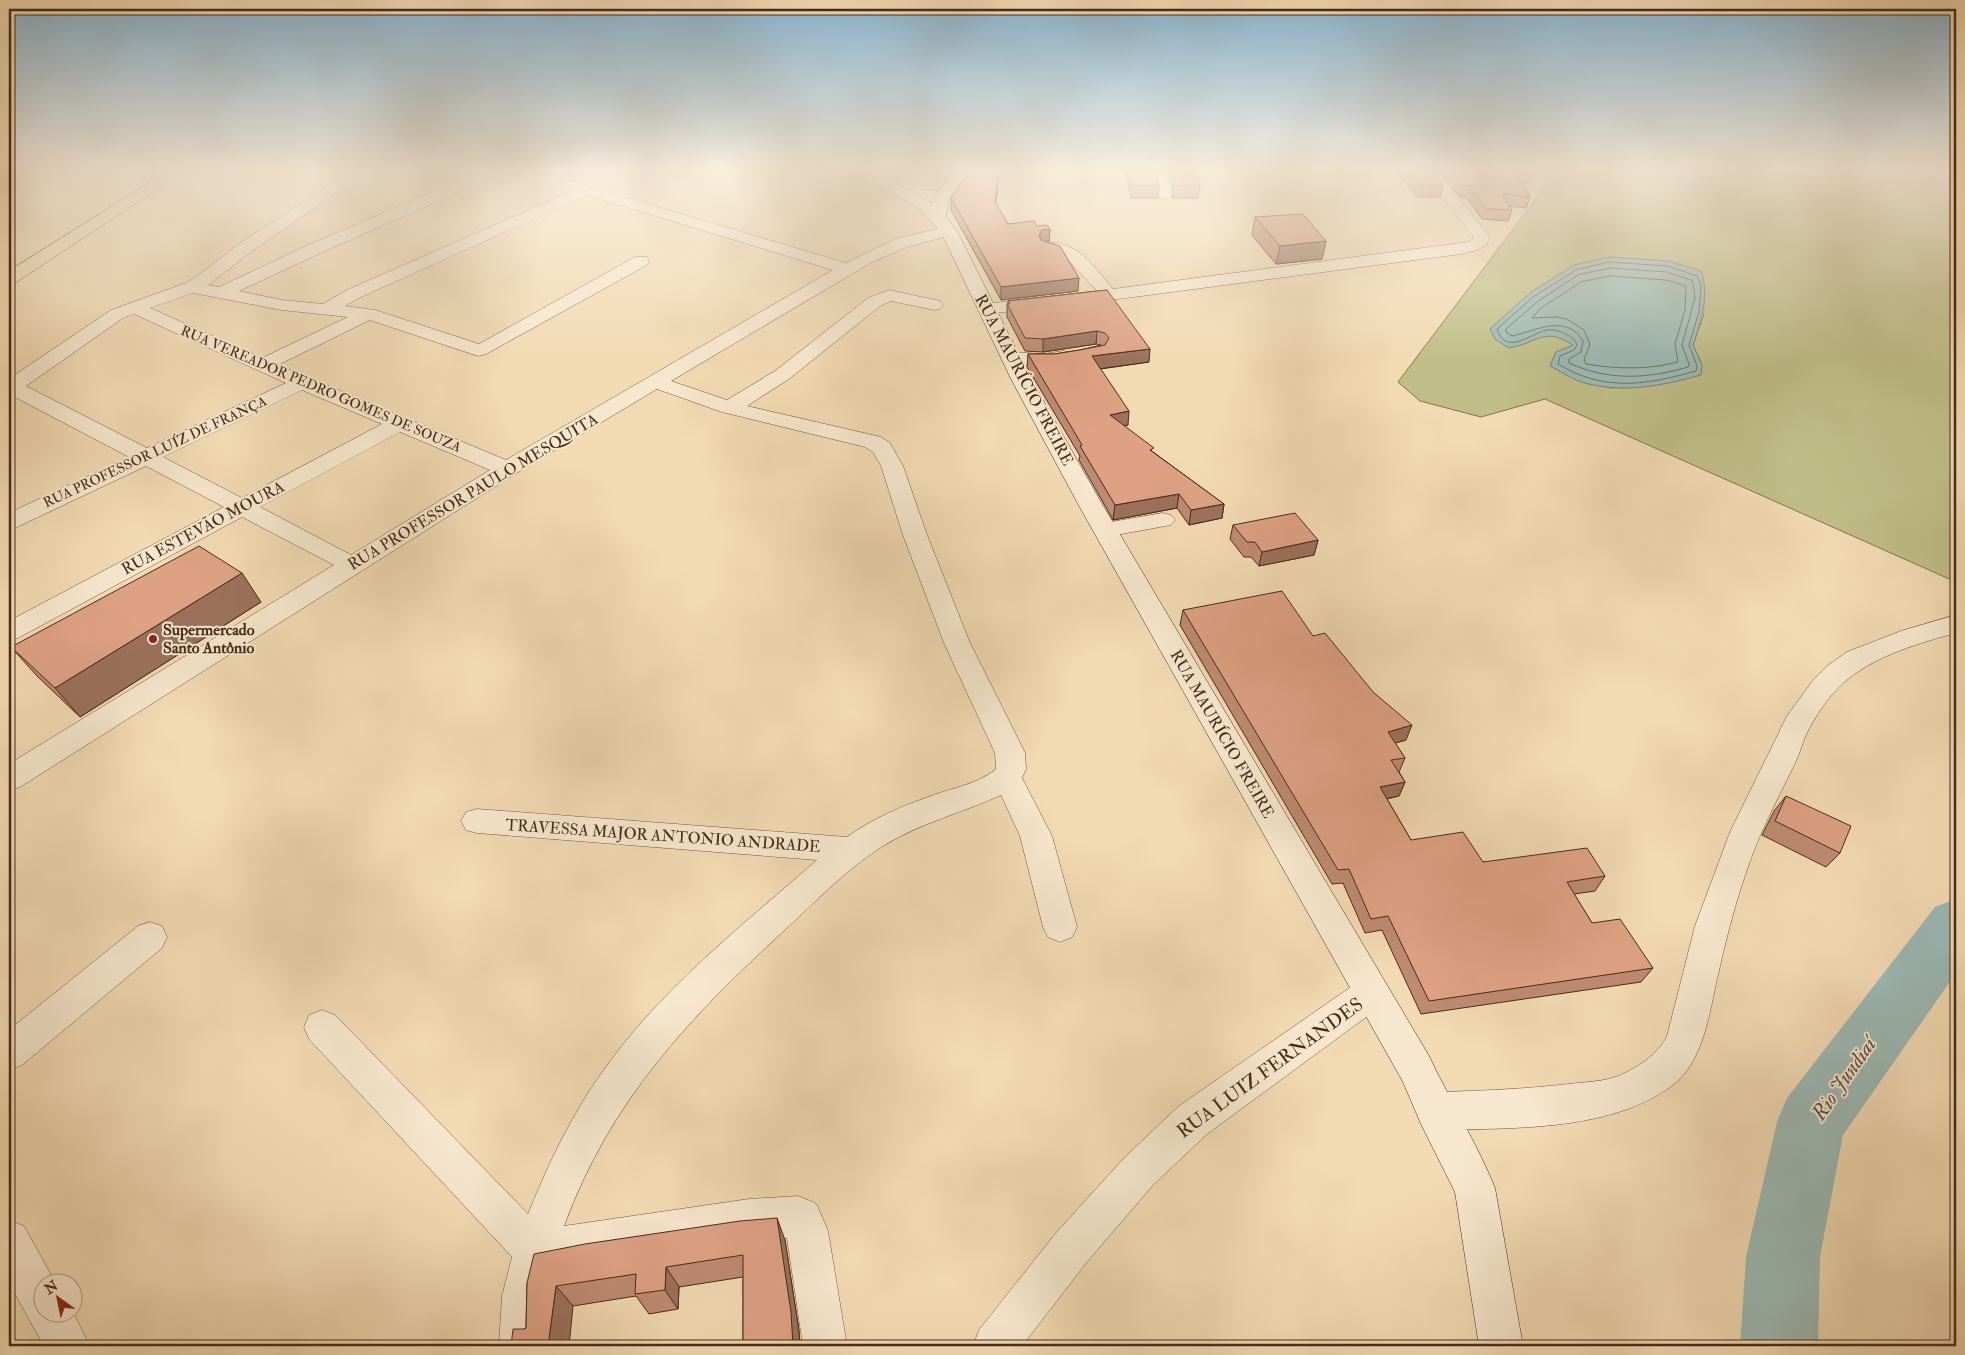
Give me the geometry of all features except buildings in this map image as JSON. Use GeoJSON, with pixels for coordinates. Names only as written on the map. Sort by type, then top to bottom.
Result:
{"type":"FeatureCollection","features":[{"type":"Feature","properties":{"kind":"main road"},"geometry":{"type":"LineString","coordinates":[[9,279],[77,234]]}},
{"type":"Feature","properties":{"kind":"street"},"geometry":{"type":"LineString","coordinates":[[265,234],[192,287],[133,305],[10,387],[352,565]]}},
{"type":"Feature","properties":{"kind":"street"},"geometry":{"type":"LineString","coordinates":[[220,293],[348,234]]}},
{"type":"Feature","properties":{"kind":"street"},"geometry":{"type":"LineString","coordinates":[[325,310],[338,301],[487,234]]}},
{"type":"Feature","properties":{"kind":"street"},"geometry":{"type":"LineString","coordinates":[[733,234],[848,269]]}},
{"type":"Feature","properties":{"kind":"street","name":"RUA PROFESSOR PAULO MESQUITA"},"geometry":{"type":"LineString","coordinates":[[9,779],[507,470],[866,258],[921,234]]}},
{"type":"Feature","properties":{"kind":"street","name":"RUA MAURÍCIO FREIRE"},"geometry":{"type":"LineString","coordinates":[[949,234],[1011,358],[1105,530],[1416,1069],[1474,1188],[1500,1346]]}},
{"type":"Feature","properties":{"kind":"street"},"geometry":{"type":"LineString","coordinates":[[986,309],[1109,295],[1258,274],[1461,249],[1478,244],[1481,241],[1481,234]]}},
{"type":"Feature","properties":{"kind":"street"},"geometry":{"type":"LineString","coordinates":[[1048,248],[1057,248],[1072,254],[1109,295]]}},
{"type":"Feature","properties":{"kind":"street"},"geometry":{"type":"LineString","coordinates":[[192,287],[282,305],[369,314],[475,349],[480,349],[641,261]]}},
{"type":"Feature","properties":{"kind":"street"},"geometry":{"type":"LineString","coordinates":[[369,314],[370,299],[376,284]]}},
{"type":"Feature","properties":{"kind":"street"},"geometry":{"type":"LineString","coordinates":[[729,408],[782,375],[874,302],[890,295],[934,305]]}},
{"type":"Feature","properties":{"kind":"street","name":"RUA VEREADOR PEDRO GOMES DE SOUZA"},"geometry":{"type":"LineString","coordinates":[[133,305],[302,383],[507,470]]}},
{"type":"Feature","properties":{"kind":"street"},"geometry":{"type":"LineString","coordinates":[[262,365],[369,314]]}},
{"type":"Feature","properties":{"kind":"street"},"geometry":{"type":"LineString","coordinates":[[1011,358],[1043,360],[1078,355]]}},
{"type":"Feature","properties":{"kind":"street"},"geometry":{"type":"LineString","coordinates":[[521,1346],[524,1290],[552,1203],[575,1154],[601,1108],[630,1066],[686,1000],[771,919],[850,850],[910,817],[994,785],[1007,777],[1010,770],[1010,753],[957,643],[915,535],[892,466],[882,448],[873,442],[862,439],[729,408],[656,382]]}},
{"type":"Feature","properties":{"kind":"street","name":"RUA PROFESSOR LUÍZ DE FRANÇA"},"geometry":{"type":"LineString","coordinates":[[9,522],[302,383]]}},
{"type":"Feature","properties":{"kind":"street","name":"RUA ESTEVÃO MOURA"},"geometry":{"type":"LineString","coordinates":[[9,632],[110,576],[243,508],[398,424]]}},
{"type":"Feature","properties":{"kind":"street"},"geometry":{"type":"LineString","coordinates":[[1105,530],[1163,520]]}},
{"type":"Feature","properties":{"kind":"street"},"geometry":{"type":"LineString","coordinates":[[1435,1110],[1526,1108],[1585,1101],[1622,1094],[1657,1075],[1677,1055],[1685,1037],[1712,926],[1746,832],[1784,757],[1797,724],[1824,686],[1837,673],[1857,660],[1910,637],[1956,624]]}},
{"type":"Feature","properties":{"kind":"street"},"geometry":{"type":"LineString","coordinates":[[1007,777],[1036,836],[1060,927]]}},
{"type":"Feature","properties":{"kind":"street","name":"TRAVESSA MAJOR ANTONIO ANDRADE"},"geometry":{"type":"LineString","coordinates":[[477,822],[850,850]]}},
{"type":"Feature","properties":{"kind":"street"},"geometry":{"type":"LineString","coordinates":[[9,1053],[150,936]]}},
{"type":"Feature","properties":{"kind":"street","name":"RUA LUIZ FERNANDES"},"geometry":{"type":"LineString","coordinates":[[994,1346],[1077,1241],[1139,1171],[1193,1120],[1371,994]]}},
{"type":"Feature","properties":{"kind":"street"},"geometry":{"type":"LineString","coordinates":[[322,1027],[535,1251]]}},
{"type":"Feature","properties":{"kind":"street"},"geometry":{"type":"LineString","coordinates":[[535,1251],[749,1220],[798,1217],[802,1220],[806,1232],[825,1346]]}},
{"type":"Feature","properties":{"kind":"street"},"geometry":{"type":"LineString","coordinates":[[9,1242],[32,1283]]}},
{"type":"Feature","properties":{"kind":"street"},"geometry":{"type":"LineString","coordinates":[[55,1322],[68,1346]]}},
{"type":"Feature","properties":{"kind":"shaded area"},"geometry":{"type":"Polygon","coordinates":[[[1509,234],[1956,234],[1956,582],[1545,399],[1481,417],[1420,401],[1398,382],[1509,234]],[[1704,314],[1546,335],[1557,335],[1574,345],[1550,365],[1580,381],[1613,388],[1702,365],[1693,345],[1704,314]]]}},
{"type":"Feature","properties":{"kind":"water"},"geometry":{"type":"Polygon","coordinates":[[[1609,257],[1669,261],[1701,271],[1704,280],[1705,299],[1693,345],[1702,365],[1701,375],[1641,387],[1611,388],[1596,386],[1581,382],[1550,366],[1556,352],[1573,345],[1563,339],[1548,336],[1509,348],[1495,339],[1490,329],[1530,293],[1574,265],[1609,257]]]}},
{"type":"Feature","properties":{"kind":"water"},"geometry":{"type":"Polygon","coordinates":[[[1770,1256],[1797,1275],[1796,1346],[1758,1346],[1759,1294],[1770,1256]]]}},
{"type":"Feature","properties":{"kind":"waterway","name":"Rio Jundiaí"},"geometry":{"type":"LineString","coordinates":[[1779,1346],[1783,1257],[1811,1122],[1956,925]]}},
{"type":"Feature","properties":{"kind":"place","name":"Supermercado Santo Antônio"},"geometry":{"type":"Point","coordinates":[153,639]}}]}
